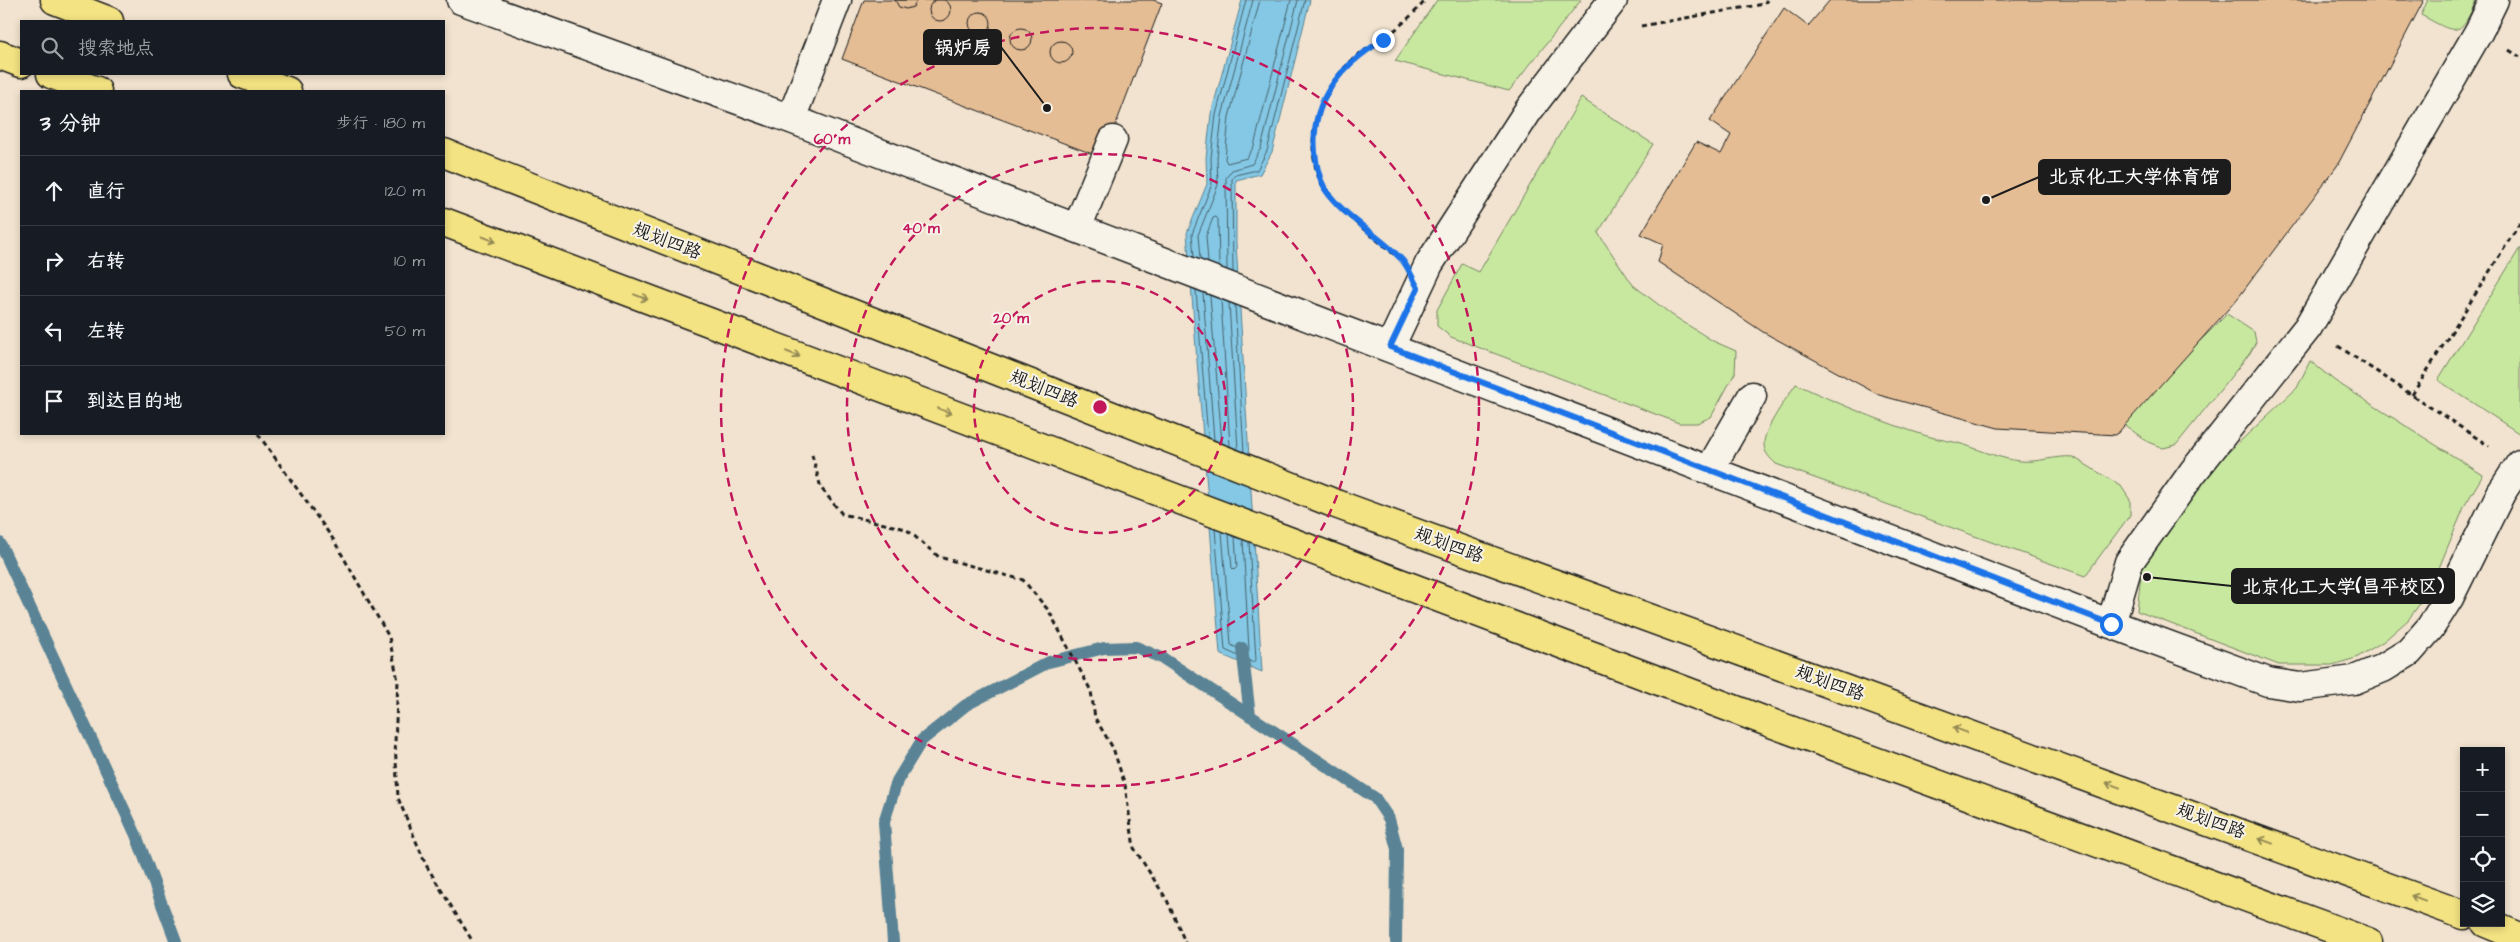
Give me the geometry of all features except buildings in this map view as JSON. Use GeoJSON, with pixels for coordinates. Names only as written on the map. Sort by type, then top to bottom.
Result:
{"type":"FeatureCollection","features":[{"type":"Feature","properties":{"kind":"main road"},"geometry":{"type":"LineString","coordinates":[[55,0],[106,20]]}},
{"type":"Feature","properties":{"kind":"main road"},"geometry":{"type":"LineString","coordinates":[[0,55],[20,63]]}},
{"type":"Feature","properties":{"kind":"main road"},"geometry":{"type":"LineString","coordinates":[[54,75],[94,90]]}},
{"type":"Feature","properties":{"kind":"main road"},"geometry":{"type":"LineString","coordinates":[[245,75],[284,90]]}},
{"type":"Feature","properties":{"kind":"main road","name":"规划四路"},"geometry":{"type":"LineString","coordinates":[[445,153],[1336,504],[2059,765],[2460,913]]}},
{"type":"Feature","properties":{"kind":"main road"},"geometry":{"type":"LineString","coordinates":[[445,222],[1760,719],[2368,942]]}},
{"type":"Feature","properties":{"kind":"main road"},"geometry":{"type":"LineString","coordinates":[[2496,927],[2520,937]]}},
{"type":"Feature","properties":{"kind":"street"},"geometry":{"type":"LineString","coordinates":[[460,0],[515,9],[791,119],[2111,624],[2268,682],[2300,687],[2354,680],[2383,668],[2409,652],[2430,628],[2449,598],[2485,522],[2519,464]]}},
{"type":"Feature","properties":{"kind":"street"},"geometry":{"type":"LineString","coordinates":[[791,119],[837,0]]}},
{"type":"Feature","properties":{"kind":"street"},"geometry":{"type":"LineString","coordinates":[[1390,347],[1429,264],[1528,111],[1613,0]]}},
{"type":"Feature","properties":{"kind":"street"},"geometry":{"type":"LineString","coordinates":[[2111,624],[2129,562],[2194,472],[2308,327],[2478,32],[2494,0]]}},
{"type":"Feature","properties":{"kind":"street"},"geometry":{"type":"LineString","coordinates":[[1077,228],[1112,140]]}},
{"type":"Feature","properties":{"kind":"street"},"geometry":{"type":"LineString","coordinates":[[1710,469],[1752,396]]}},
{"type":"Feature","properties":{"kind":"path"},"geometry":{"type":"LineString","coordinates":[[1418,288],[1403,262],[1358,223],[1325,188],[1316,165],[1313,135],[1321,103],[1338,76],[1358,55],[1383,40],[1425,0]]}},
{"type":"Feature","properties":{"kind":"path"},"geometry":{"type":"LineString","coordinates":[[1586,36],[1764,4],[1767,0]]}},
{"type":"Feature","properties":{"kind":"path"},"geometry":{"type":"LineString","coordinates":[[2412,395],[2520,223]]}},
{"type":"Feature","properties":{"kind":"path"},"geometry":{"type":"LineString","coordinates":[[2308,327],[2519,464]]}},
{"type":"Feature","properties":{"kind":"path"},"geometry":{"type":"LineString","coordinates":[[259,435],[333,539],[389,637],[398,681],[395,742],[398,798],[426,865],[473,942]]}},
{"type":"Feature","properties":{"kind":"path"},"geometry":{"type":"LineString","coordinates":[[812,455],[821,488],[842,514],[906,529],[939,557],[1023,580],[1049,611],[1091,691],[1095,718],[1113,748],[1125,786],[1134,848],[1167,900],[1185,942]]}},
{"type":"Feature","properties":{"kind":"green space"},"geometry":{"type":"Polygon","coordinates":[[[1437,0],[1581,0],[1509,91],[1395,61],[1437,0]]]}},
{"type":"Feature","properties":{"kind":"green space"},"geometry":{"type":"Polygon","coordinates":[[[2428,0],[2476,0],[2461,27],[2449,29],[2421,15],[2428,0]]]}},
{"type":"Feature","properties":{"kind":"green space"},"geometry":{"type":"Polygon","coordinates":[[[1581,98],[1653,144],[1598,233],[1633,285],[1672,315],[1713,341],[1736,351],[1735,373],[1711,417],[1697,423],[1679,423],[1451,337],[1437,326],[1437,310],[1462,264],[1479,272],[1581,98]]]}},
{"type":"Feature","properties":{"kind":"green space"},"geometry":{"type":"Polygon","coordinates":[[[2520,248],[2520,434],[2438,380],[2520,248]]]}},
{"type":"Feature","properties":{"kind":"green space"},"geometry":{"type":"Polygon","coordinates":[[[2227,314],[2254,332],[2256,342],[2250,353],[2176,445],[2163,448],[2148,442],[2115,418],[2132,409],[2227,314]]]}},
{"type":"Feature","properties":{"kind":"green space"},"geometry":{"type":"Polygon","coordinates":[[[2310,361],[2335,381],[2483,475],[2465,505],[2434,580],[2408,620],[2384,641],[2356,658],[2332,665],[2279,665],[2137,611],[2142,565],[2219,461],[2297,388],[2310,361]]]}},
{"type":"Feature","properties":{"kind":"green space"},"geometry":{"type":"Polygon","coordinates":[[[1796,384],[1844,406],[1894,425],[2006,458],[2027,461],[2073,457],[2121,486],[2130,500],[2130,515],[2085,576],[1776,464],[1765,450],[1764,444],[1767,430],[1796,384]]]}},
{"type":"Feature","properties":{"kind":"water"},"geometry":{"type":"Polygon","coordinates":[[[1242,0],[1310,0],[1272,152],[1260,174],[1236,180],[1236,243],[1262,672],[1220,654],[1187,233],[1207,184],[1206,158],[1211,114],[1242,0]]]}},
{"type":"Feature","properties":{"kind":"waterway"},"geometry":{"type":"LineString","coordinates":[[0,543],[136,835],[176,942]]}},
{"type":"Feature","properties":{"kind":"waterway"},"geometry":{"type":"LineString","coordinates":[[893,942],[884,822],[897,781],[922,740],[966,705],[1049,662],[1104,648],[1136,647],[1164,659],[1375,798],[1389,819],[1397,849],[1396,942]]}},
{"type":"Feature","properties":{"kind":"waterway"},"geometry":{"type":"LineString","coordinates":[[1242,648],[1250,716]]}},
{"type":"Feature","properties":{"kind":"place","name":"锅炉房"},"geometry":{"type":"Point","coordinates":[1047,108]}},
{"type":"Feature","properties":{"kind":"place","name":"北京化工大学体育馆"},"geometry":{"type":"Point","coordinates":[1986,200]}},
{"type":"Feature","properties":{"kind":"place","name":"北京化工大学(昌平校区)"},"geometry":{"type":"Point","coordinates":[2147,577]}},
{"type":"Feature","properties":{"kind":"route"},"geometry":{"type":"LineString","coordinates":[[1383,40],[1358,55],[1338,76],[1321,103],[1313,135],[1316,165],[1325,188],[1358,223],[1403,262],[1418,288],[1390,347],[2111,624]]}}]}
